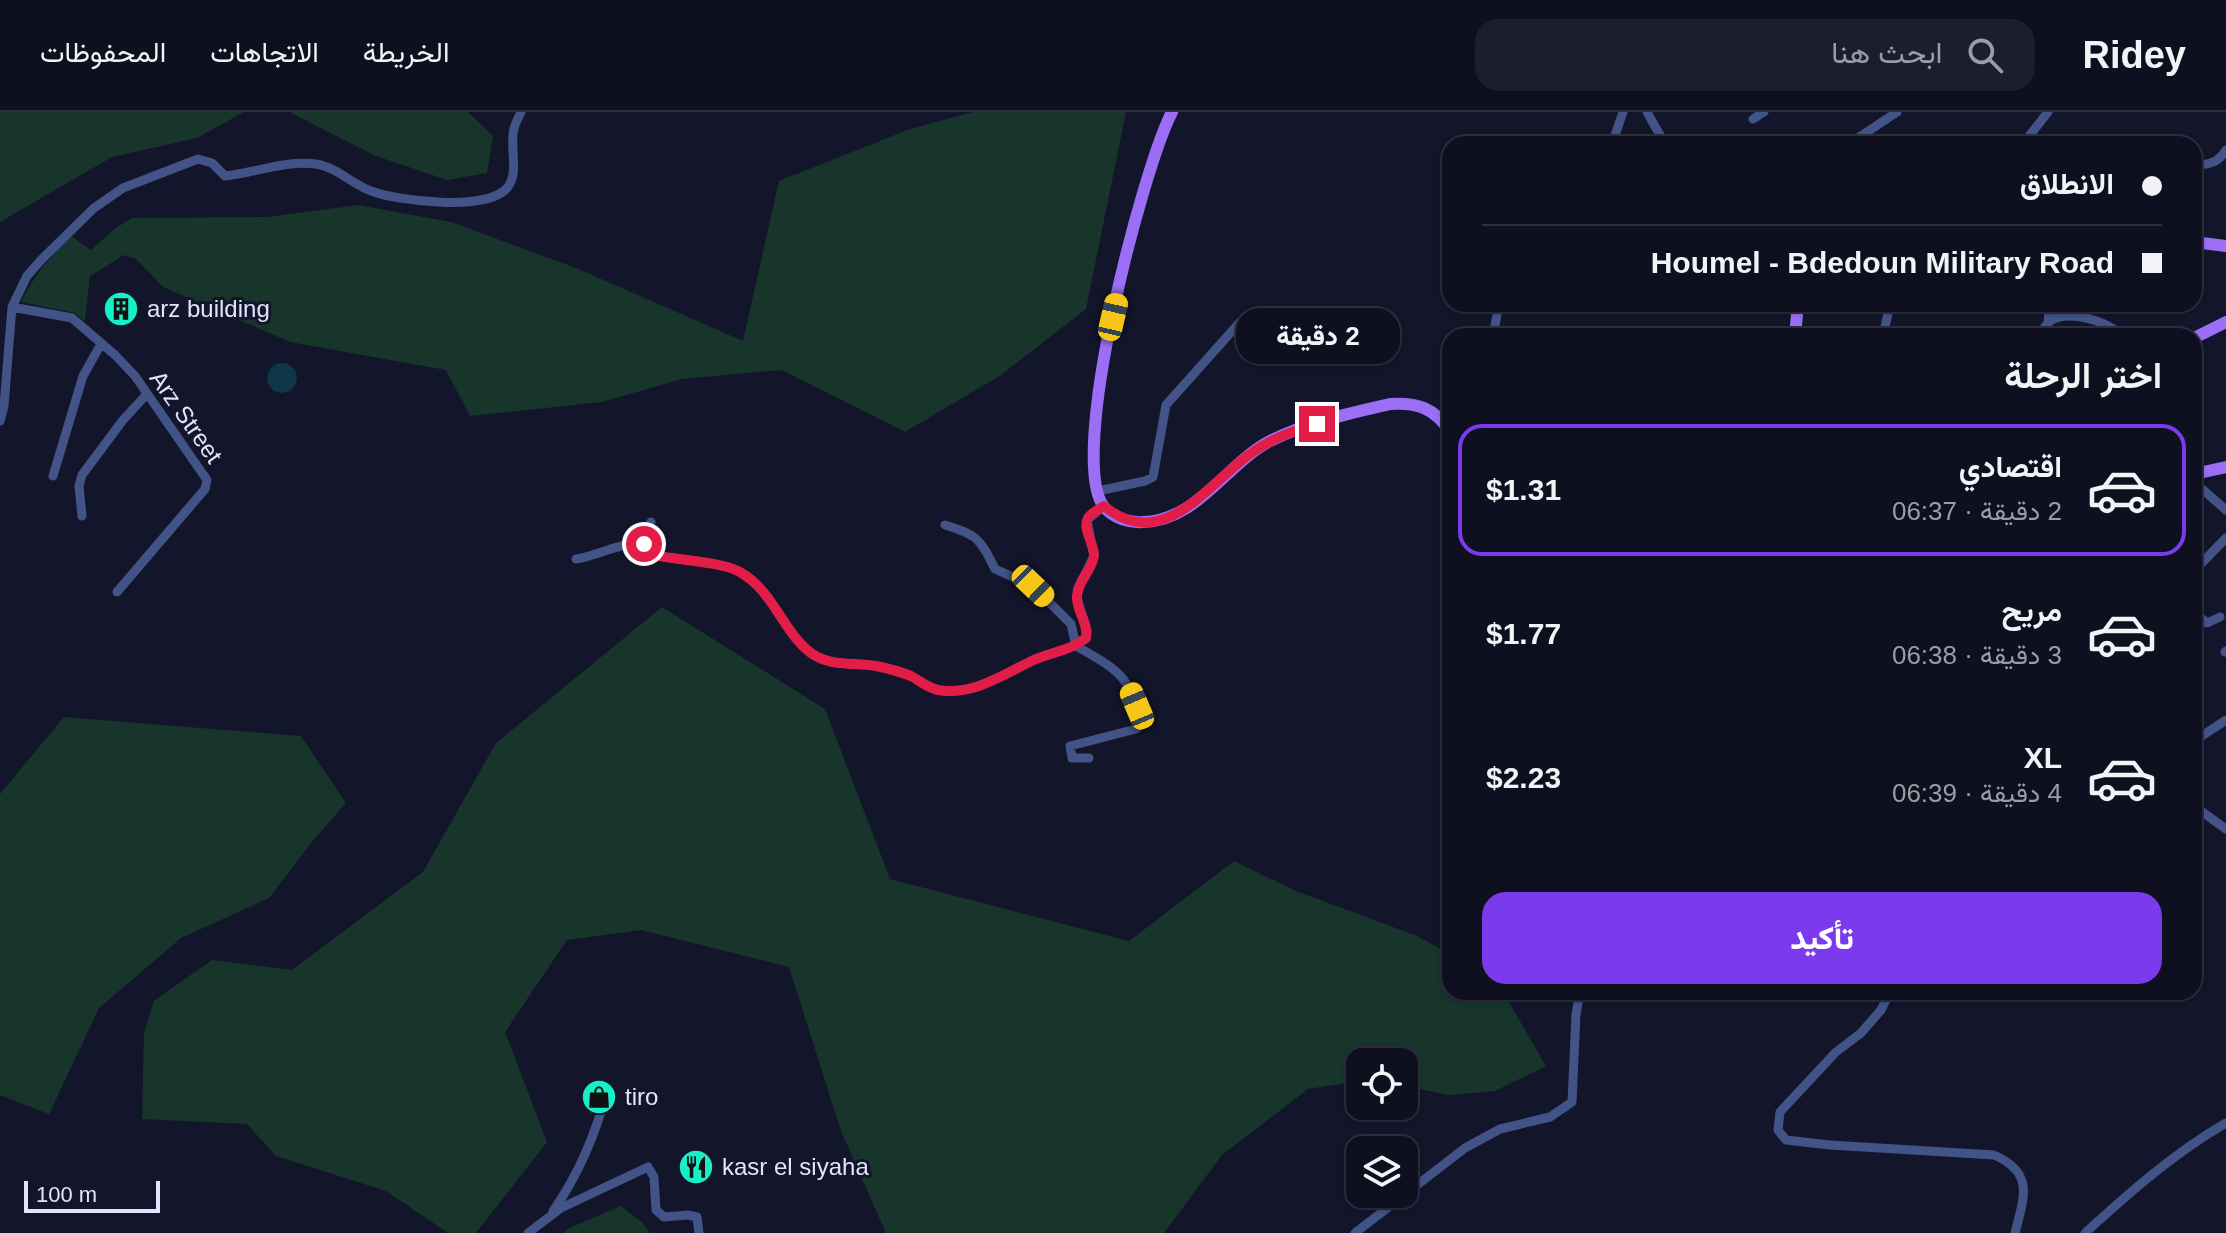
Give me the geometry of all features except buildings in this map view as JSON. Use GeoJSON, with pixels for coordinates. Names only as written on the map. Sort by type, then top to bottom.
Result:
{"type":"FeatureCollection","features":[{"type":"Feature","properties":{"kind":"main road"},"geometry":{"type":"LineString","coordinates":[[1172,112],[1150,170],[1113,317],[1093,435],[1093,471],[1104,506],[1131,522],[1164,519],[1195,503],[1250,454],[1280,436],[1390,404],[1407,403],[1428,409],[1442,421]]}},
{"type":"Feature","properties":{"kind":"main road"},"geometry":{"type":"LineString","coordinates":[[2202,243],[2226,246]]}},
{"type":"Feature","properties":{"kind":"main road"},"geometry":{"type":"LineString","coordinates":[[2202,334],[2226,322]]}},
{"type":"Feature","properties":{"kind":"main road"},"geometry":{"type":"LineString","coordinates":[[2202,472],[2226,467]]}},
{"type":"Feature","properties":{"kind":"street"},"geometry":{"type":"LineString","coordinates":[[0,421],[4,406],[5,325],[27,276],[94,208],[123,188],[196,159],[207,160],[227,176],[262,168],[314,164],[333,170],[370,190],[398,199],[431,203],[488,198],[504,192],[513,179],[514,127],[521,112]]}},
{"type":"Feature","properties":{"kind":"street"},"geometry":{"type":"LineString","coordinates":[[1615,136],[1623,112]]}},
{"type":"Feature","properties":{"kind":"street"},"geometry":{"type":"LineString","coordinates":[[1647,112],[1660,136]]}},
{"type":"Feature","properties":{"kind":"street"},"geometry":{"type":"LineString","coordinates":[[1753,119],[1764,112]]}},
{"type":"Feature","properties":{"kind":"street"},"geometry":{"type":"LineString","coordinates":[[1861,136],[1897,112]]}},
{"type":"Feature","properties":{"kind":"street"},"geometry":{"type":"LineString","coordinates":[[2029,136],[2048,112]]}},
{"type":"Feature","properties":{"kind":"street"},"geometry":{"type":"LineString","coordinates":[[2202,164],[2214,162],[2226,150]]}},
{"type":"Feature","properties":{"kind":"street","name":"Arz Street"},"geometry":{"type":"LineString","coordinates":[[12,307],[67,316],[101,344],[135,376],[207,480],[207,485],[117,592]]}},
{"type":"Feature","properties":{"kind":"street"},"geometry":{"type":"LineString","coordinates":[[2045,328],[2049,312]]}},
{"type":"Feature","properties":{"kind":"street"},"geometry":{"type":"LineString","coordinates":[[1098,491],[1153,477],[1166,405],[1241,321],[1250,317],[1261,318],[1275,328],[1284,344]]}},
{"type":"Feature","properties":{"kind":"street"},"geometry":{"type":"LineString","coordinates":[[2048,322],[2064,317],[2090,319],[2112,328]]}},
{"type":"Feature","properties":{"kind":"street"},"geometry":{"type":"LineString","coordinates":[[53,476],[83,376],[101,344]]}},
{"type":"Feature","properties":{"kind":"street"},"geometry":{"type":"LineString","coordinates":[[82,516],[79,486],[82,475],[123,420],[147,394]]}},
{"type":"Feature","properties":{"kind":"street"},"geometry":{"type":"LineString","coordinates":[[2202,489],[2226,510]]}},
{"type":"Feature","properties":{"kind":"street"},"geometry":{"type":"LineString","coordinates":[[648,554],[723,566],[739,572],[772,599],[790,630],[813,654],[829,661],[875,666],[909,675],[940,690],[998,680],[1034,660],[1076,646],[1086,638],[1087,631],[1077,598],[1078,588],[1094,556],[1087,520],[1104,506]]}},
{"type":"Feature","properties":{"kind":"street"},"geometry":{"type":"LineString","coordinates":[[648,554],[646,537],[651,522]]}},
{"type":"Feature","properties":{"kind":"street"},"geometry":{"type":"LineString","coordinates":[[945,525],[970,533],[981,541],[995,569],[1033,586],[1071,624],[1076,646],[1124,678],[1137,706],[1141,724],[1136,729],[1070,746],[1072,758],[1089,758]]}},
{"type":"Feature","properties":{"kind":"street"},"geometry":{"type":"LineString","coordinates":[[2202,563],[2226,538]]}},
{"type":"Feature","properties":{"kind":"street"},"geometry":{"type":"LineString","coordinates":[[576,559],[628,544],[644,544],[648,554]]}},
{"type":"Feature","properties":{"kind":"street"},"geometry":{"type":"LineString","coordinates":[[2202,619],[2207,623],[2220,617]]}},
{"type":"Feature","properties":{"kind":"street"},"geometry":{"type":"LineString","coordinates":[[2202,736],[2226,720]]}},
{"type":"Feature","properties":{"kind":"street"},"geometry":{"type":"LineString","coordinates":[[2202,812],[2226,829]]}},
{"type":"Feature","properties":{"kind":"street"},"geometry":{"type":"LineString","coordinates":[[1355,1233],[1465,1148],[1500,1129],[1550,1117],[1572,1102],[1579,1000]]}},
{"type":"Feature","properties":{"kind":"street"},"geometry":{"type":"LineString","coordinates":[[1886,1000],[1861,1033],[1828,1060],[1780,1112],[1778,1130],[1786,1140],[1994,1155],[2019,1170],[2023,1180],[2024,1197],[2015,1233]]}},
{"type":"Feature","properties":{"kind":"street"},"geometry":{"type":"LineString","coordinates":[[551,1214],[572,1183],[591,1145],[608,1088]]}},
{"type":"Feature","properties":{"kind":"street"},"geometry":{"type":"LineString","coordinates":[[2085,1233],[2161,1168],[2226,1123]]}},
{"type":"Feature","properties":{"kind":"street"},"geometry":{"type":"LineString","coordinates":[[528,1233],[551,1214],[648,1167],[654,1177],[656,1210],[664,1217],[697,1217],[699,1233]]}},
{"type":"Feature","properties":{"kind":"green space"},"geometry":{"type":"Polygon","coordinates":[[[0,112],[244,112],[197,138],[112,157],[0,222],[0,112]]]}},
{"type":"Feature","properties":{"kind":"green space"},"geometry":{"type":"Polygon","coordinates":[[[289,112],[468,112],[493,136],[487,173],[447,180],[376,156],[289,112]]]}},
{"type":"Feature","properties":{"kind":"green space"},"geometry":{"type":"Polygon","coordinates":[[[973,112],[1126,112],[1086,309],[1001,375],[905,432],[781,370],[682,379],[602,402],[470,416],[446,370],[290,342],[163,287],[136,259],[124,255],[90,276],[85,321],[75,313],[21,302],[43,267],[71,236],[91,250],[132,218],[267,217],[358,205],[451,222],[576,268],[743,341],[779,181],[910,129],[973,112]]]}},
{"type":"Feature","properties":{"kind":"green space"},"geometry":{"type":"Polygon","coordinates":[[[662,607],[825,709],[890,879],[1129,941],[1234,861],[1296,891],[1417,936],[1442,950],[1442,1000],[1508,1000],[1546,1066],[1495,1091],[1449,1095],[1418,1089],[1418,1048],[1346,1048],[1346,1083],[1308,1089],[1222,1155],[1164,1233],[886,1233],[841,1131],[789,967],[641,930],[567,940],[505,1032],[547,1142],[476,1233],[448,1233],[386,1191],[276,1156],[247,1124],[142,1119],[144,1033],[154,1001],[212,960],[292,970],[423,872],[496,743],[662,607]]]}},
{"type":"Feature","properties":{"kind":"green space"},"geometry":{"type":"Polygon","coordinates":[[[64,717],[301,736],[346,803],[269,898],[181,938],[99,1008],[49,1114],[0,1095],[0,794],[64,717]]]}},
{"type":"Feature","properties":{"kind":"green space"},"geometry":{"type":"Polygon","coordinates":[[[621,1206],[643,1223],[650,1233],[564,1233],[567,1229],[621,1206]]]}},
{"type":"Feature","properties":{"kind":"water"},"geometry":{"type":"Polygon","coordinates":[[[282,363],[293,367],[297,378],[293,389],[282,393],[271,389],[267,378],[271,367],[282,363]]]}},
{"type":"Feature","properties":{"kind":"place","name":"arz building"},"geometry":{"type":"Point","coordinates":[121,309]}},
{"type":"Feature","properties":{"kind":"place","name":"tiro"},"geometry":{"type":"Point","coordinates":[599,1097]}},
{"type":"Feature","properties":{"kind":"place","name":"kasr el siyaha"},"geometry":{"type":"Point","coordinates":[696,1167]}},
{"type":"Feature","properties":{"kind":"route"},"geometry":{"type":"LineString","coordinates":[[644,544],[648,554],[723,566],[739,572],[772,599],[799,642],[813,654],[829,661],[875,666],[909,675],[940,690],[983,685],[1034,660],[1076,646],[1086,638],[1087,631],[1077,598],[1078,588],[1093,561],[1094,550],[1087,527],[1090,516],[1104,506],[1115,516],[1131,522],[1164,519],[1195,503],[1236,465],[1265,444],[1317,424]]}}]}
